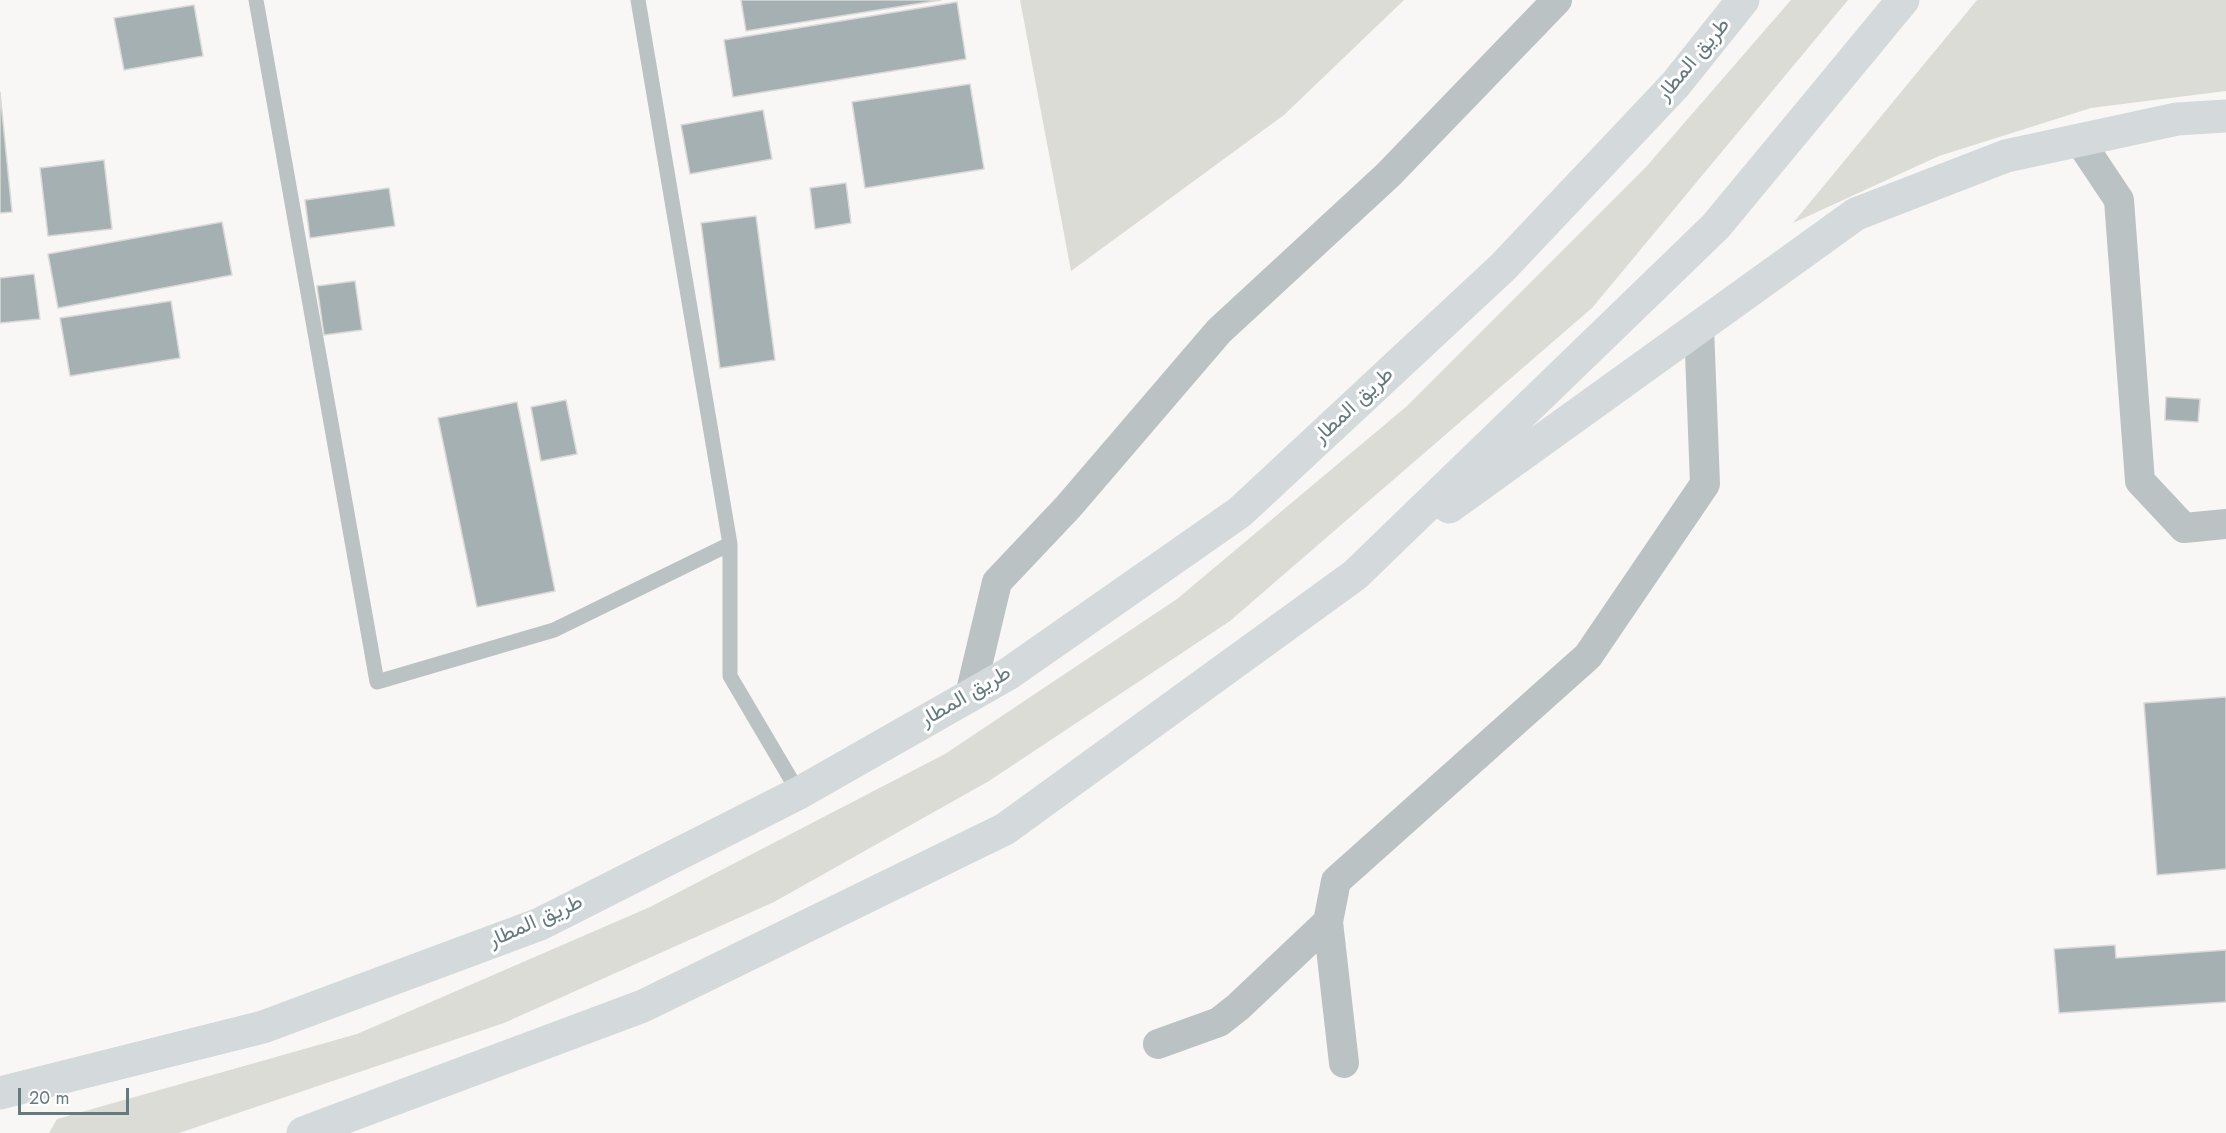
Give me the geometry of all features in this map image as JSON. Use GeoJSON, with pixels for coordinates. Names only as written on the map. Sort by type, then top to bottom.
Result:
{"type":"FeatureCollection","features":[{"type":"Feature","properties":{"kind":"highway","name":"طريق المطار"},"geometry":{"type":"LineString","coordinates":[[0,1093],[264,1027],[540,924],[799,793],[1008,674],[1240,512],[1503,267],[1675,85],[1743,0]]}},
{"type":"Feature","properties":{"kind":"highway"},"geometry":{"type":"LineString","coordinates":[[1355,575],[1716,226],[1903,0]]}},
{"type":"Feature","properties":{"kind":"highway"},"geometry":{"type":"LineString","coordinates":[[303,1133],[643,1005],[1005,829],[1856,214],[2006,156],[2176,119],[2226,116]]}},
{"type":"Feature","properties":{"kind":"street"},"geometry":{"type":"LineString","coordinates":[[970,695],[997,582],[1068,507],[1219,331],[1388,175],[1557,0]]}},
{"type":"Feature","properties":{"kind":"street"},"geometry":{"type":"LineString","coordinates":[[2079,140],[2119,200],[2140,481],[2184,528],[2226,524]]}},
{"type":"Feature","properties":{"kind":"street"},"geometry":{"type":"LineString","coordinates":[[1344,1062],[1328,922],[1336,881],[1588,656],[1705,484],[1700,327]]}},
{"type":"Feature","properties":{"kind":"street"},"geometry":{"type":"LineString","coordinates":[[1158,1044],[1219,1022],[1328,922]]}},
{"type":"Feature","properties":{"kind":"lane"},"geometry":{"type":"LineString","coordinates":[[256,0],[377,682],[554,630],[730,544]]}},
{"type":"Feature","properties":{"kind":"lane"},"geometry":{"type":"LineString","coordinates":[[638,0],[730,544],[730,676],[799,793]]}},
{"type":"Feature","properties":{"kind":"shaded area"},"geometry":{"type":"Polygon","coordinates":[[[1020,0],[1404,0],[1284,115],[1071,271],[1020,0]]]}},
{"type":"Feature","properties":{"kind":"shaded area"},"geometry":{"type":"Polygon","coordinates":[[[1791,0],[1848,0],[1592,308],[1230,621],[989,781],[774,902],[504,1023],[179,1133],[49,1133],[57,1119],[357,1034],[650,907],[945,754],[1177,599],[1407,406],[1646,167],[1791,0]]]}},
{"type":"Feature","properties":{"kind":"shaded area"},"geometry":{"type":"Polygon","coordinates":[[[1977,0],[2226,0],[2226,91],[2091,108],[1939,156],[1793,223],[1977,0]]]}},
{"type":"Feature","properties":{"kind":"building"},"geometry":{"type":"Polygon","coordinates":[[[741,0],[941,0],[746,31],[741,0]]]}},
{"type":"Feature","properties":{"kind":"building"},"geometry":{"type":"Polygon","coordinates":[[[957,2],[966,59],[733,97],[724,40],[957,2]]]}},
{"type":"Feature","properties":{"kind":"building"},"geometry":{"type":"Polygon","coordinates":[[[194,5],[203,56],[124,70],[114,18],[194,5]]]}},
{"type":"Feature","properties":{"kind":"building"},"geometry":{"type":"Polygon","coordinates":[[[970,84],[984,169],[865,188],[852,102],[970,84]]]}},
{"type":"Feature","properties":{"kind":"building"},"geometry":{"type":"Polygon","coordinates":[[[0,92],[12,212],[0,213],[0,92]]]}},
{"type":"Feature","properties":{"kind":"building"},"geometry":{"type":"Polygon","coordinates":[[[763,110],[772,159],[690,174],[681,125],[763,110]]]}},
{"type":"Feature","properties":{"kind":"building"},"geometry":{"type":"Polygon","coordinates":[[[104,160],[112,229],[48,236],[40,168],[104,160]]]}},
{"type":"Feature","properties":{"kind":"building"},"geometry":{"type":"Polygon","coordinates":[[[846,183],[851,223],[815,229],[810,188],[846,183]]]}},
{"type":"Feature","properties":{"kind":"building"},"geometry":{"type":"Polygon","coordinates":[[[389,188],[395,226],[310,238],[305,200],[389,188]]]}},
{"type":"Feature","properties":{"kind":"building"},"geometry":{"type":"Polygon","coordinates":[[[756,216],[775,360],[720,368],[701,223],[756,216]]]}},
{"type":"Feature","properties":{"kind":"building"},"geometry":{"type":"Polygon","coordinates":[[[222,222],[232,275],[58,308],[48,254],[222,222]]]}},
{"type":"Feature","properties":{"kind":"building"},"geometry":{"type":"Polygon","coordinates":[[[34,274],[40,319],[0,323],[0,278],[34,274]]]}},
{"type":"Feature","properties":{"kind":"building"},"geometry":{"type":"Polygon","coordinates":[[[355,281],[362,330],[324,335],[317,286],[355,281]]]}},
{"type":"Feature","properties":{"kind":"building"},"geometry":{"type":"Polygon","coordinates":[[[171,301],[180,358],[70,376],[60,318],[171,301]]]}},
{"type":"Feature","properties":{"kind":"building"},"geometry":{"type":"Polygon","coordinates":[[[2166,397],[2200,399],[2198,422],[2165,420],[2166,397]]]}},
{"type":"Feature","properties":{"kind":"building"},"geometry":{"type":"Polygon","coordinates":[[[566,400],[577,454],[541,461],[531,407],[566,400]]]}},
{"type":"Feature","properties":{"kind":"building"},"geometry":{"type":"Polygon","coordinates":[[[517,402],[555,591],[477,607],[438,418],[517,402]]]}},
{"type":"Feature","properties":{"kind":"building"},"geometry":{"type":"Polygon","coordinates":[[[2226,697],[2226,869],[2157,875],[2144,703],[2226,697]]]}},
{"type":"Feature","properties":{"kind":"building"},"geometry":{"type":"Polygon","coordinates":[[[2115,945],[2116,958],[2226,950],[2226,1002],[2059,1013],[2054,949],[2115,945]]]}}]}
